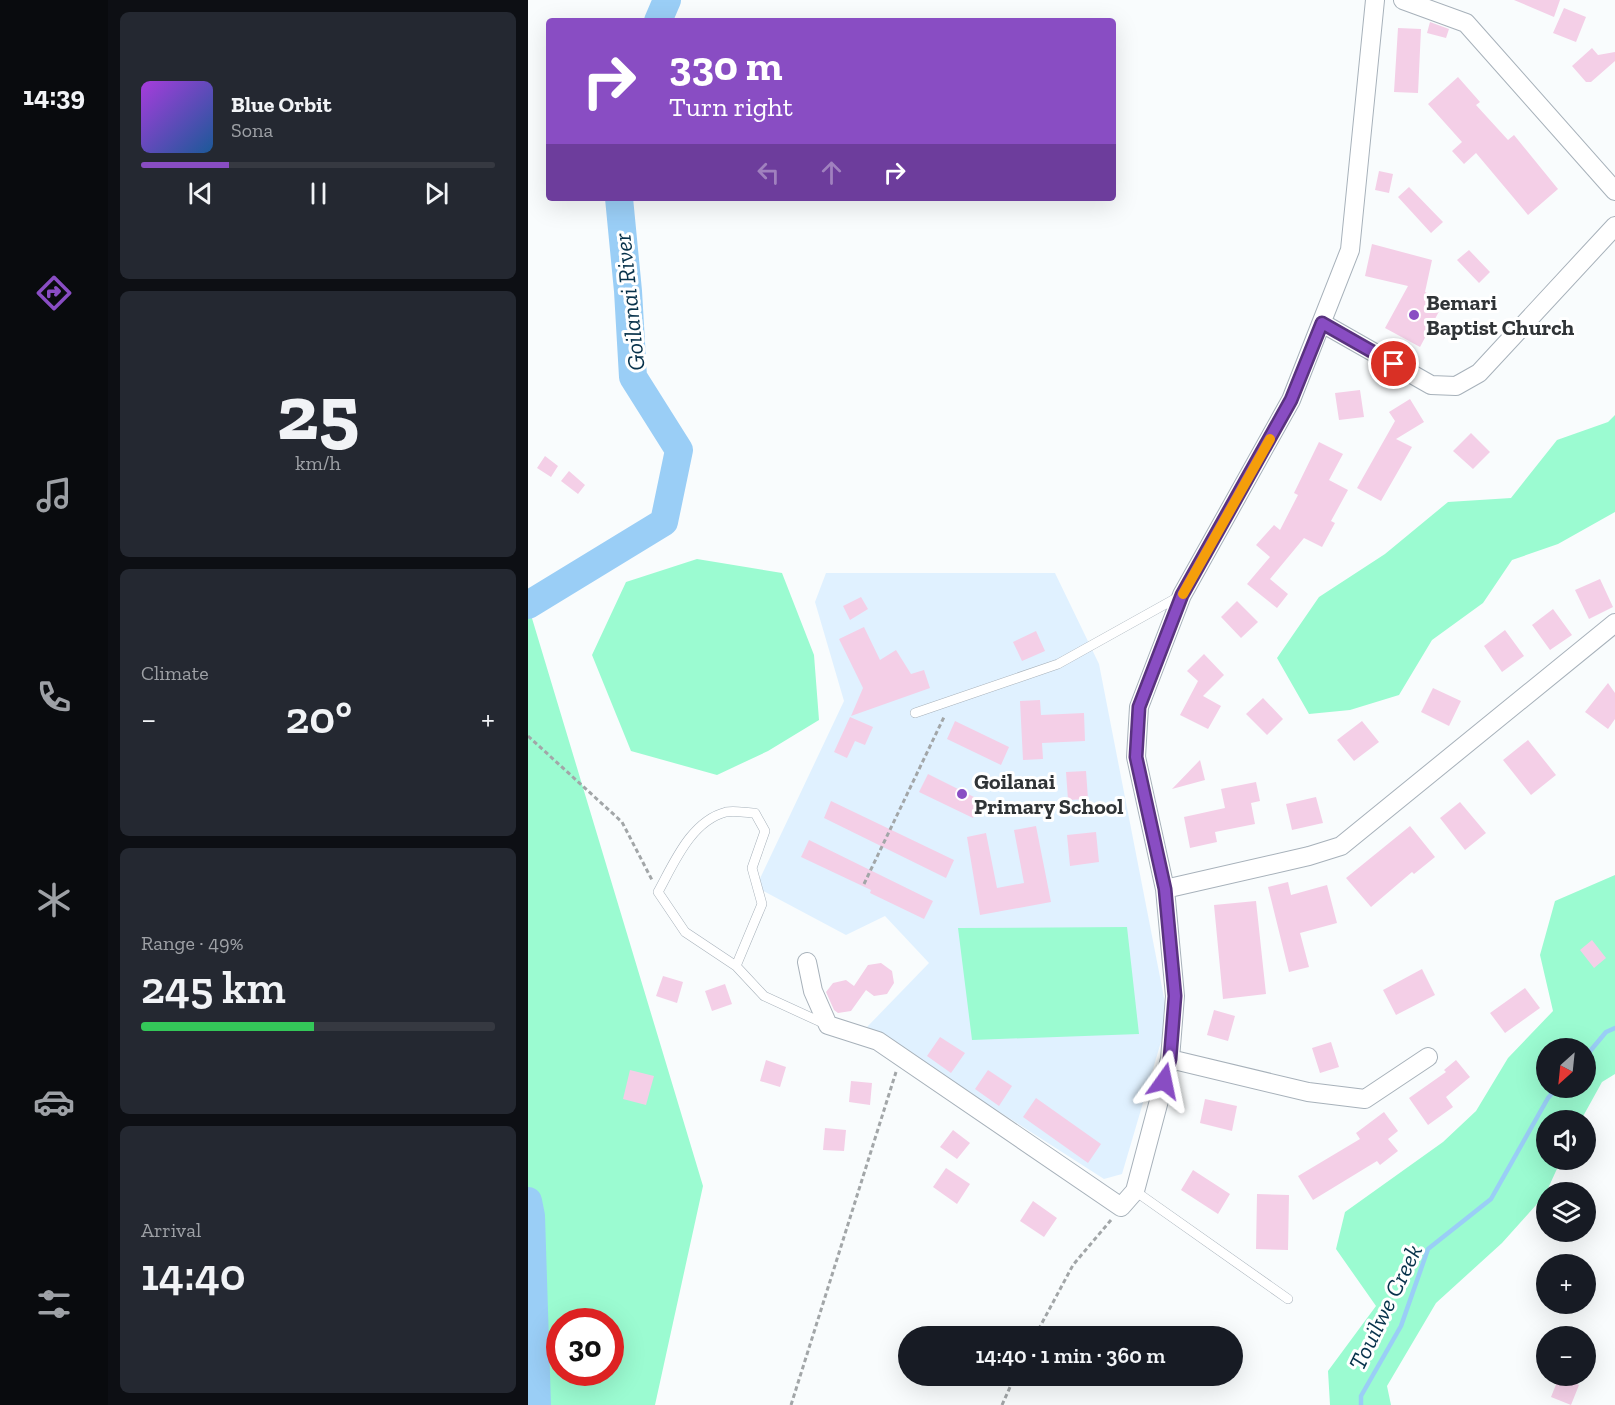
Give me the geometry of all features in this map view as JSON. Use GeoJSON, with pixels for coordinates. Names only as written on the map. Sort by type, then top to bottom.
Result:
{"type":"FeatureCollection","features":[{"type":"Feature","properties":{"kind":"street"},"geometry":{"type":"LineString","coordinates":[[807,962],[813,990],[828,1025],[878,1041],[1121,1207],[1135,1191],[1170,1059],[1175,996],[1165,889],[1136,757],[1139,707],[1182,595],[1291,400],[1350,250],[1375,0]]}},
{"type":"Feature","properties":{"kind":"street"},"geometry":{"type":"LineString","coordinates":[[1403,0],[1466,23],[1615,192]]}},
{"type":"Feature","properties":{"kind":"street"},"geometry":{"type":"LineString","coordinates":[[1322,323],[1431,385],[1456,386],[1479,373],[1615,226]]}},
{"type":"Feature","properties":{"kind":"street"},"geometry":{"type":"LineString","coordinates":[[1165,889],[1309,856],[1341,846],[1615,624]]}},
{"type":"Feature","properties":{"kind":"street"},"geometry":{"type":"LineString","coordinates":[[1170,1059],[1308,1092],[1365,1099],[1428,1057]]}},
{"type":"Feature","properties":{"kind":"lane"},"geometry":{"type":"LineString","coordinates":[[915,713],[1058,664],[1182,595]]}},
{"type":"Feature","properties":{"kind":"lane"},"geometry":{"type":"LineString","coordinates":[[736,966],[762,904],[752,868],[765,831],[754,813],[728,812],[705,821],[681,850],[658,892],[685,932],[736,966],[764,996],[828,1025]]}},
{"type":"Feature","properties":{"kind":"lane"},"geometry":{"type":"LineString","coordinates":[[1135,1191],[1288,1299]]}},
{"type":"Feature","properties":{"kind":"path"},"geometry":{"type":"LineString","coordinates":[[864,884],[952,700]]}},
{"type":"Feature","properties":{"kind":"path"},"geometry":{"type":"LineString","coordinates":[[528,736],[622,822],[658,892]]}},
{"type":"Feature","properties":{"kind":"path"},"geometry":{"type":"LineString","coordinates":[[790,1404],[901,1056]]}},
{"type":"Feature","properties":{"kind":"path"},"geometry":{"type":"LineString","coordinates":[[1040,1326],[1073,1265],[1121,1207]]}},
{"type":"Feature","properties":{"kind":"path"},"geometry":{"type":"LineString","coordinates":[[1002,1405],[1010,1386]]}},
{"type":"Feature","properties":{"kind":"shaded area","name":"Goilanai Primary School"},"geometry":{"type":"Polygon","coordinates":[[[826,573],[1055,573],[1099,664],[1168,1018],[1122,1174],[1104,1179],[867,1027],[929,963],[885,916],[846,935],[756,887],[844,701],[815,602],[826,573]]]}},
{"type":"Feature","properties":{"kind":"green space"},"geometry":{"type":"Polygon","coordinates":[[[1615,415],[1615,512],[1558,544],[1512,560],[1483,603],[1432,640],[1399,695],[1350,710],[1309,714],[1277,658],[1319,597],[1385,554],[1448,502],[1511,498],[1557,440],[1608,422],[1615,415]]]}},
{"type":"Feature","properties":{"kind":"green space"},"geometry":{"type":"Polygon","coordinates":[[[697,559],[782,573],[814,655],[819,720],[768,751],[717,775],[631,751],[592,655],[626,582],[697,559]]]}},
{"type":"Feature","properties":{"kind":"green space"},"geometry":{"type":"Polygon","coordinates":[[[528,605],[703,1186],[655,1405],[528,1405],[528,605]]]}},
{"type":"Feature","properties":{"kind":"green space"},"geometry":{"type":"Polygon","coordinates":[[[1615,875],[1615,1074],[1602,1082],[1596,1093],[1596,1038],[1536,1038],[1536,1098],[1593,1098],[1587,1110],[1536,1110],[1536,1170],[1556,1170],[1551,1182],[1536,1182],[1536,1205],[1502,1243],[1436,1303],[1387,1386],[1391,1405],[1330,1405],[1328,1371],[1376,1306],[1336,1249],[1345,1212],[1443,1142],[1476,1111],[1508,1058],[1553,1011],[1540,955],[1555,901],[1615,875]]]}},
{"type":"Feature","properties":{"kind":"green space"},"geometry":{"type":"Polygon","coordinates":[[[1127,927],[1139,1034],[972,1040],[958,928],[1127,927]]]}},
{"type":"Feature","properties":{"kind":"building"},"geometry":{"type":"Polygon","coordinates":[[[1514,0],[1560,0],[1554,17],[1514,0]]]}},
{"type":"Feature","properties":{"kind":"building"},"geometry":{"type":"Polygon","coordinates":[[[1564,8],[1586,17],[1576,42],[1553,33],[1564,8]]]}},
{"type":"Feature","properties":{"kind":"building"},"geometry":{"type":"Polygon","coordinates":[[[1430,22],[1449,29],[1446,38],[1427,33],[1430,22]]]}},
{"type":"Feature","properties":{"kind":"building"},"geometry":{"type":"Polygon","coordinates":[[[1398,28],[1421,29],[1418,93],[1394,92],[1398,28]]]}},
{"type":"Feature","properties":{"kind":"building"},"geometry":{"type":"Polygon","coordinates":[[[1592,48],[1598,55],[1615,52],[1615,61],[1591,82],[1586,82],[1572,66],[1592,48]]]}},
{"type":"Feature","properties":{"kind":"building"},"geometry":{"type":"Polygon","coordinates":[[[1458,77],[1480,102],[1476,105],[1508,140],[1514,135],[1558,189],[1528,215],[1476,153],[1464,164],[1452,151],[1462,142],[1428,104],[1458,77]]]}},
{"type":"Feature","properties":{"kind":"building"},"geometry":{"type":"Polygon","coordinates":[[[1379,171],[1393,174],[1389,193],[1375,190],[1379,171]]]}},
{"type":"Feature","properties":{"kind":"building"},"geometry":{"type":"Polygon","coordinates":[[[1409,187],[1443,222],[1431,233],[1398,197],[1409,187]]]}},
{"type":"Feature","properties":{"kind":"building"},"geometry":{"type":"Polygon","coordinates":[[[1372,244],[1432,260],[1425,292],[1444,302],[1420,347],[1385,328],[1408,286],[1365,276],[1372,244]]]}},
{"type":"Feature","properties":{"kind":"building"},"geometry":{"type":"Polygon","coordinates":[[[1469,250],[1490,272],[1479,283],[1457,260],[1469,250]]]}},
{"type":"Feature","properties":{"kind":"building"},"geometry":{"type":"Polygon","coordinates":[[[1360,390],[1364,417],[1339,420],[1335,393],[1360,390]]]}},
{"type":"Feature","properties":{"kind":"building"},"geometry":{"type":"Polygon","coordinates":[[[1410,399],[1424,422],[1396,439],[1412,447],[1381,501],[1357,488],[1395,421],[1389,412],[1410,399]]]}},
{"type":"Feature","properties":{"kind":"building"},"geometry":{"type":"Polygon","coordinates":[[[1471,433],[1490,452],[1473,469],[1453,451],[1471,433]]]}},
{"type":"Feature","properties":{"kind":"building"},"geometry":{"type":"Polygon","coordinates":[[[1319,442],[1343,454],[1329,480],[1348,490],[1331,521],[1335,523],[1322,547],[1304,538],[1270,579],[1288,594],[1277,608],[1247,584],[1270,557],[1256,545],[1274,525],[1280,530],[1298,495],[1294,493],[1319,442]]]}},
{"type":"Feature","properties":{"kind":"building"},"geometry":{"type":"Polygon","coordinates":[[[545,456],[558,466],[551,477],[537,468],[545,456]]]}},
{"type":"Feature","properties":{"kind":"building"},"geometry":{"type":"Polygon","coordinates":[[[569,471],[585,485],[578,494],[561,481],[569,471]]]}},
{"type":"Feature","properties":{"kind":"building"},"geometry":{"type":"Polygon","coordinates":[[[1600,579],[1613,607],[1589,619],[1575,590],[1600,579]]]}},
{"type":"Feature","properties":{"kind":"building"},"geometry":{"type":"Polygon","coordinates":[[[861,597],[868,609],[850,620],[843,606],[861,597]]]}},
{"type":"Feature","properties":{"kind":"building"},"geometry":{"type":"Polygon","coordinates":[[[1237,601],[1258,622],[1241,638],[1221,617],[1237,601]]]}},
{"type":"Feature","properties":{"kind":"building"},"geometry":{"type":"Polygon","coordinates":[[[1553,609],[1572,635],[1550,650],[1532,625],[1553,609]]]}},
{"type":"Feature","properties":{"kind":"building"},"geometry":{"type":"Polygon","coordinates":[[[864,627],[880,660],[896,650],[911,674],[924,670],[930,688],[851,716],[863,688],[839,639],[864,627]]]}},
{"type":"Feature","properties":{"kind":"building"},"geometry":{"type":"Polygon","coordinates":[[[1505,630],[1524,656],[1502,672],[1484,646],[1505,630]]]}},
{"type":"Feature","properties":{"kind":"building"},"geometry":{"type":"Polygon","coordinates":[[[1036,631],[1045,651],[1022,661],[1013,642],[1036,631]]]}},
{"type":"Feature","properties":{"kind":"building"},"geometry":{"type":"Polygon","coordinates":[[[1204,654],[1224,675],[1203,696],[1221,706],[1208,729],[1180,715],[1198,681],[1187,671],[1204,654]]]}},
{"type":"Feature","properties":{"kind":"building"},"geometry":{"type":"Polygon","coordinates":[[[1608,683],[1615,693],[1615,719],[1608,729],[1585,712],[1608,683]]]}},
{"type":"Feature","properties":{"kind":"building"},"geometry":{"type":"Polygon","coordinates":[[[1433,688],[1461,701],[1449,726],[1421,712],[1433,688]]]}},
{"type":"Feature","properties":{"kind":"building"},"geometry":{"type":"Polygon","coordinates":[[[1263,698],[1283,719],[1267,735],[1246,714],[1263,698]]]}},
{"type":"Feature","properties":{"kind":"building"},"geometry":{"type":"Polygon","coordinates":[[[1040,700],[1041,715],[1084,713],[1085,741],[1042,743],[1043,759],[1023,760],[1020,701],[1040,700]]]}},
{"type":"Feature","properties":{"kind":"building"},"geometry":{"type":"Polygon","coordinates":[[[850,717],[873,727],[865,745],[855,741],[847,758],[834,752],[850,717]]]}},
{"type":"Feature","properties":{"kind":"building"},"geometry":{"type":"Polygon","coordinates":[[[955,721],[1009,747],[1001,765],[947,739],[955,721]]]}},
{"type":"Feature","properties":{"kind":"building"},"geometry":{"type":"Polygon","coordinates":[[[1362,721],[1379,742],[1354,761],[1337,740],[1362,721]]]}},
{"type":"Feature","properties":{"kind":"building"},"geometry":{"type":"Polygon","coordinates":[[[1528,740],[1556,775],[1531,795],[1503,760],[1528,740]]]}},
{"type":"Feature","properties":{"kind":"building"},"geometry":{"type":"Polygon","coordinates":[[[1200,760],[1205,780],[1172,789],[1200,760]]]}},
{"type":"Feature","properties":{"kind":"building"},"geometry":{"type":"Polygon","coordinates":[[[1086,771],[1088,799],[1068,800],[1066,772],[1086,771]]]}},
{"type":"Feature","properties":{"kind":"building"},"geometry":{"type":"Polygon","coordinates":[[[928,774],[982,801],[973,818],[919,792],[928,774]]]}},
{"type":"Feature","properties":{"kind":"building"},"geometry":{"type":"Polygon","coordinates":[[[1256,782],[1260,801],[1251,803],[1255,824],[1215,832],[1217,842],[1190,848],[1184,817],[1225,808],[1221,789],[1256,782]]]}},
{"type":"Feature","properties":{"kind":"building"},"geometry":{"type":"Polygon","coordinates":[[[1316,797],[1323,823],[1292,830],[1286,804],[1316,797]]]}},
{"type":"Feature","properties":{"kind":"building"},"geometry":{"type":"Polygon","coordinates":[[[831,801],[954,860],[946,878],[824,818],[831,801]]]}},
{"type":"Feature","properties":{"kind":"building"},"geometry":{"type":"Polygon","coordinates":[[[1460,802],[1486,833],[1465,850],[1440,818],[1460,802]]]}},
{"type":"Feature","properties":{"kind":"building"},"geometry":{"type":"Polygon","coordinates":[[[1036,826],[1051,902],[980,915],[967,837],[986,833],[997,888],[1024,883],[1014,830],[1036,826]]]}},
{"type":"Feature","properties":{"kind":"building"},"geometry":{"type":"Polygon","coordinates":[[[1410,826],[1435,857],[1414,874],[1412,872],[1371,907],[1346,878],[1410,826]]]}},
{"type":"Feature","properties":{"kind":"building"},"geometry":{"type":"Polygon","coordinates":[[[1096,832],[1099,862],[1070,866],[1067,835],[1096,832]]]}},
{"type":"Feature","properties":{"kind":"building"},"geometry":{"type":"Polygon","coordinates":[[[809,840],[933,901],[924,919],[870,893],[871,890],[801,857],[809,840]]]}},
{"type":"Feature","properties":{"kind":"building"},"geometry":{"type":"Polygon","coordinates":[[[1288,882],[1291,895],[1327,885],[1337,923],[1300,933],[1309,967],[1289,972],[1268,887],[1288,882]]]}},
{"type":"Feature","properties":{"kind":"building"},"geometry":{"type":"Polygon","coordinates":[[[1256,901],[1266,994],[1223,999],[1214,905],[1256,901]]]}},
{"type":"Feature","properties":{"kind":"building"},"geometry":{"type":"Polygon","coordinates":[[[1592,940],[1606,958],[1594,968],[1580,950],[1592,940]]]}},
{"type":"Feature","properties":{"kind":"building"},"geometry":{"type":"Polygon","coordinates":[[[881,963],[892,971],[894,983],[887,994],[874,996],[866,990],[851,1011],[838,1013],[834,1010],[826,992],[833,983],[846,980],[854,986],[868,965],[881,963]]]}},
{"type":"Feature","properties":{"kind":"building"},"geometry":{"type":"Polygon","coordinates":[[[1422,969],[1435,995],[1396,1015],[1383,990],[1422,969]]]}},
{"type":"Feature","properties":{"kind":"building"},"geometry":{"type":"Polygon","coordinates":[[[663,976],[683,982],[677,1003],[656,996],[663,976]]]}},
{"type":"Feature","properties":{"kind":"building"},"geometry":{"type":"Polygon","coordinates":[[[725,984],[732,1004],[712,1011],[705,991],[725,984]]]}},
{"type":"Feature","properties":{"kind":"building"},"geometry":{"type":"Polygon","coordinates":[[[1525,988],[1540,1008],[1505,1033],[1490,1013],[1525,988]]]}},
{"type":"Feature","properties":{"kind":"building"},"geometry":{"type":"Polygon","coordinates":[[[1214,1010],[1235,1016],[1228,1041],[1207,1035],[1214,1010]]]}},
{"type":"Feature","properties":{"kind":"building"},"geometry":{"type":"Polygon","coordinates":[[[940,1037],[965,1053],[951,1073],[927,1056],[940,1037]]]}},
{"type":"Feature","properties":{"kind":"building"},"geometry":{"type":"Polygon","coordinates":[[[1331,1042],[1339,1067],[1320,1073],[1312,1048],[1331,1042]]]}},
{"type":"Feature","properties":{"kind":"building"},"geometry":{"type":"Polygon","coordinates":[[[766,1060],[786,1067],[780,1087],[760,1081],[766,1060]]]}},
{"type":"Feature","properties":{"kind":"building"},"geometry":{"type":"Polygon","coordinates":[[[1456,1060],[1470,1077],[1446,1097],[1453,1107],[1428,1125],[1409,1098],[1446,1072],[1444,1070],[1456,1060]]]}},
{"type":"Feature","properties":{"kind":"building"},"geometry":{"type":"Polygon","coordinates":[[[630,1070],[654,1076],[646,1105],[623,1099],[630,1070]]]}},
{"type":"Feature","properties":{"kind":"building"},"geometry":{"type":"Polygon","coordinates":[[[988,1070],[1012,1086],[999,1106],[975,1089],[988,1070]]]}},
{"type":"Feature","properties":{"kind":"building"},"geometry":{"type":"Polygon","coordinates":[[[851,1081],[872,1083],[870,1105],[849,1102],[851,1081]]]}},
{"type":"Feature","properties":{"kind":"building"},"geometry":{"type":"Polygon","coordinates":[[[1036,1098],[1101,1144],[1088,1163],[1023,1117],[1036,1098]]]}},
{"type":"Feature","properties":{"kind":"building"},"geometry":{"type":"Polygon","coordinates":[[[1205,1099],[1237,1106],[1232,1131],[1200,1123],[1205,1099]]]}},
{"type":"Feature","properties":{"kind":"building"},"geometry":{"type":"Polygon","coordinates":[[[1384,1112],[1398,1131],[1388,1139],[1398,1151],[1380,1165],[1377,1161],[1313,1200],[1298,1176],[1360,1139],[1356,1133],[1384,1112]]]}},
{"type":"Feature","properties":{"kind":"building"},"geometry":{"type":"Polygon","coordinates":[[[825,1128],[846,1130],[844,1151],[823,1150],[825,1128]]]}},
{"type":"Feature","properties":{"kind":"building"},"geometry":{"type":"Polygon","coordinates":[[[953,1130],[970,1143],[957,1159],[940,1147],[953,1130]]]}},
{"type":"Feature","properties":{"kind":"building"},"geometry":{"type":"Polygon","coordinates":[[[946,1168],[970,1184],[957,1204],[933,1187],[946,1168]]]}},
{"type":"Feature","properties":{"kind":"building"},"geometry":{"type":"Polygon","coordinates":[[[1193,1170],[1230,1194],[1218,1214],[1181,1190],[1193,1170]]]}},
{"type":"Feature","properties":{"kind":"building"},"geometry":{"type":"Polygon","coordinates":[[[1257,1194],[1289,1195],[1288,1250],[1256,1249],[1257,1194]]]}},
{"type":"Feature","properties":{"kind":"building"},"geometry":{"type":"Polygon","coordinates":[[[1033,1201],[1057,1218],[1044,1237],[1020,1221],[1033,1201]]]}},
{"type":"Feature","properties":{"kind":"building"},"geometry":{"type":"Polygon","coordinates":[[[1555,1386],[1579,1386],[1571,1405],[1551,1397],[1555,1386]]]}},
{"type":"Feature","properties":{"kind":"waterway","name":"Goilanai River"},"geometry":{"type":"LineString","coordinates":[[659,18],[667,0]]}},
{"type":"Feature","properties":{"kind":"waterway","name":"Goilanai River"},"geometry":{"type":"LineString","coordinates":[[528,605],[664,522],[679,450],[633,377],[619,201]]}},
{"type":"Feature","properties":{"kind":"waterway","name":"Touilwe Creek"},"geometry":{"type":"LineString","coordinates":[[1596,1044],[1606,1032],[1615,1028]]}},
{"type":"Feature","properties":{"kind":"waterway","name":"Touilwe Creek"},"geometry":{"type":"LineString","coordinates":[[1361,1405],[1361,1396],[1401,1326],[1428,1249],[1491,1199],[1548,1098]]}},
{"type":"Feature","properties":{"kind":"waterway","name":"Goilanai River"},"geometry":{"type":"LineString","coordinates":[[528,1201],[531,1216],[537,1405]]}},
{"type":"Feature","properties":{"kind":"slow traffic"},"geometry":{"type":"LineString","coordinates":[[1183,594],[1270,439]]}},
{"type":"Feature","properties":{"kind":"place","name":"Bemari Baptist Church"},"geometry":{"type":"Point","coordinates":[1414,315]}},
{"type":"Feature","properties":{"kind":"place","name":"Goilanai Primary School"},"geometry":{"type":"Point","coordinates":[962,794]}},
{"type":"Feature","properties":{"kind":"route"},"geometry":{"type":"LineString","coordinates":[[1164,1081],[1170,1059],[1175,996],[1165,889],[1136,757],[1139,707],[1182,595],[1291,400],[1322,323],[1394,364]]}}]}
